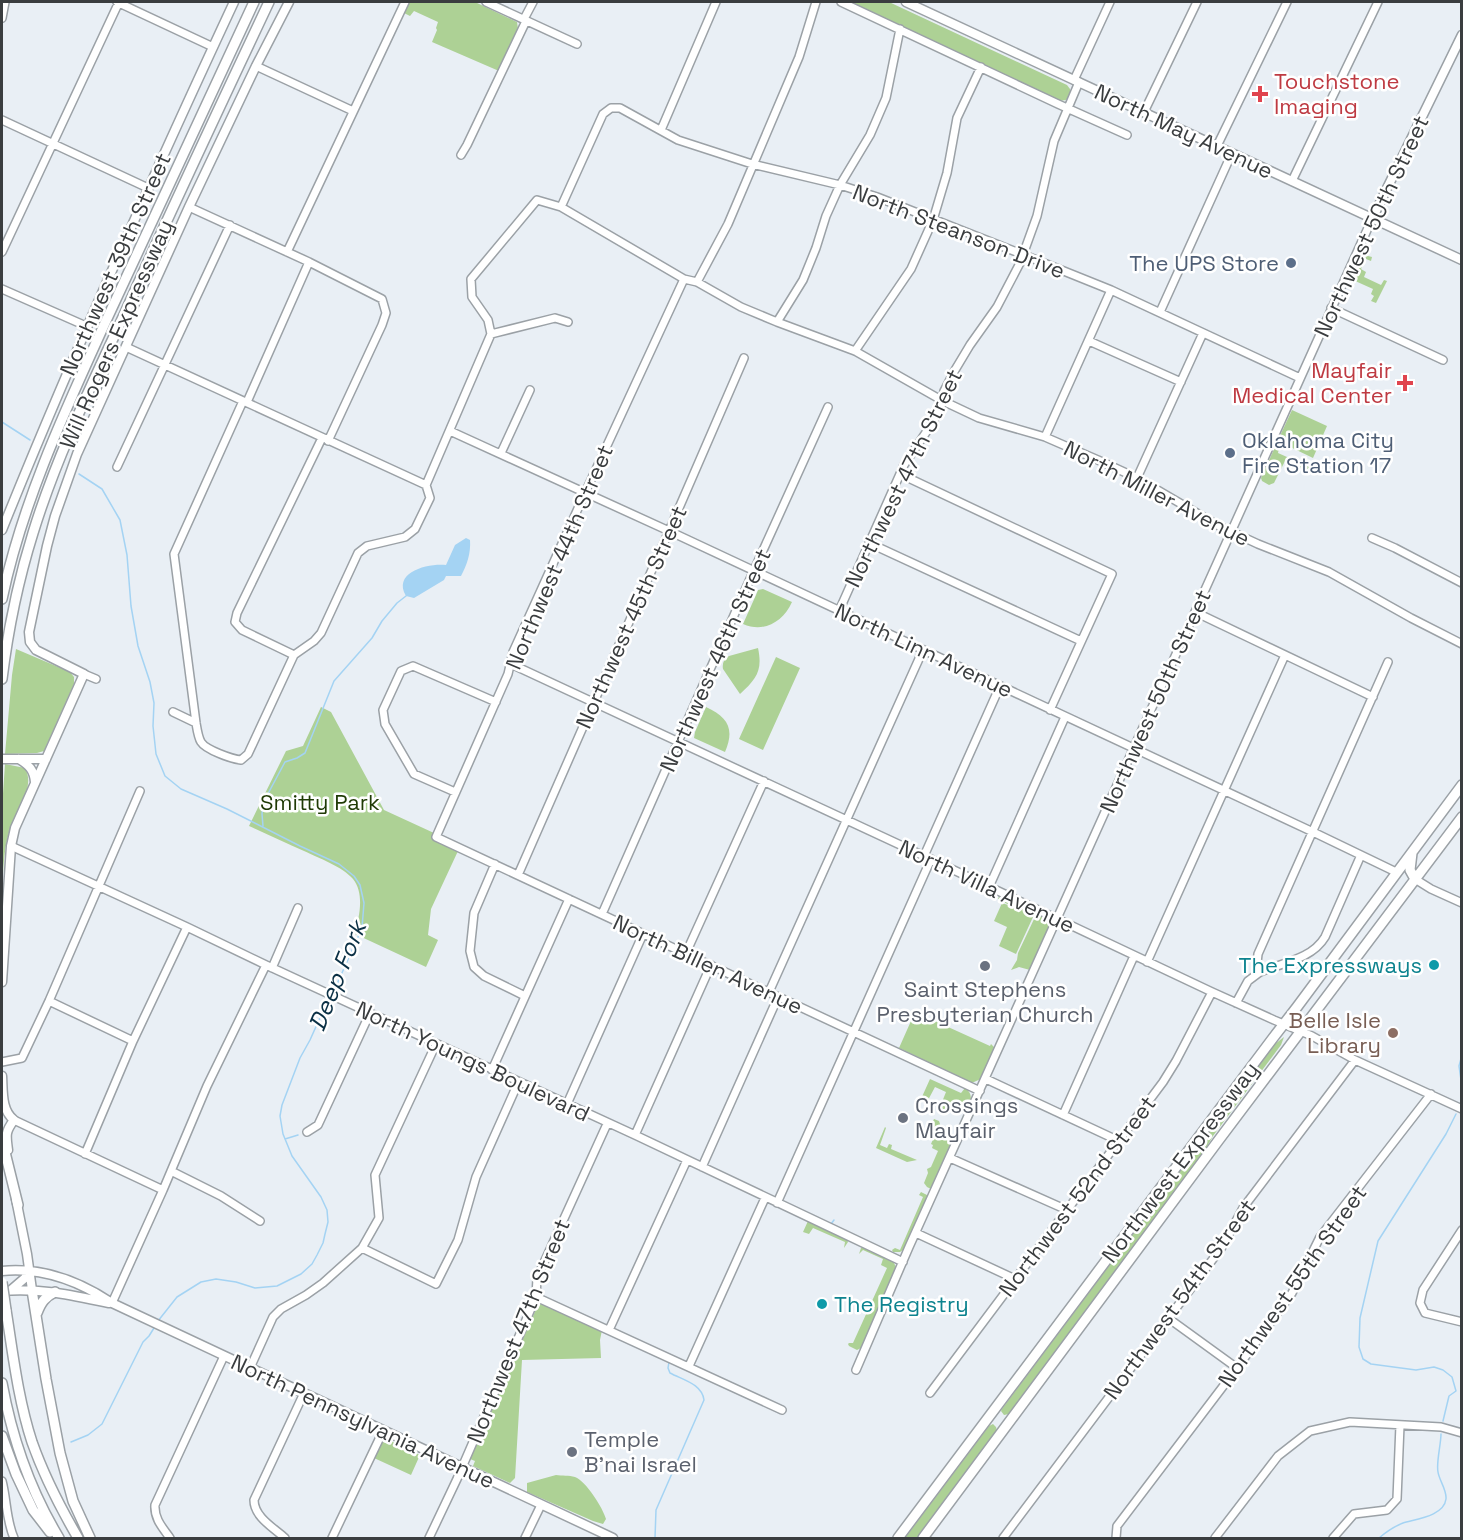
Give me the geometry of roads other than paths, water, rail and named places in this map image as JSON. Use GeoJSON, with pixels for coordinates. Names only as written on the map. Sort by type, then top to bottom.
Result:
{"type":"FeatureCollection","features":[{"type":"Feature","properties":{"kind":"highway","name":"Will Rogers Expressway"},"geometry":{"type":"LineString","coordinates":[[2,600],[21,528],[51,447],[123,283],[254,2]]}},
{"type":"Feature","properties":{"kind":"highway","name":"Will Rogers Expressway"},"geometry":{"type":"LineString","coordinates":[[2,679],[11,622],[24,565],[33,531],[55,472],[150,257],[268,2]]}},
{"type":"Feature","properties":{"kind":"highway"},"geometry":{"type":"LineString","coordinates":[[256,28],[274,2]]}},
{"type":"Feature","properties":{"kind":"highway","name":"Northwest Expressway"},"geometry":{"type":"LineString","coordinates":[[898,1539],[1353,933],[1461,784]]}},
{"type":"Feature","properties":{"kind":"highway","name":"Northwest Expressway"},"geometry":{"type":"LineString","coordinates":[[923,1539],[1461,818]]}},
{"type":"Feature","properties":{"kind":"highway"},"geometry":{"type":"LineString","coordinates":[[1412,850],[1410,870],[1415,879]]}},
{"type":"Feature","properties":{"kind":"highway"},"geometry":{"type":"LineString","coordinates":[[2,1140],[18,1205]]}},
{"type":"Feature","properties":{"kind":"highway"},"geometry":{"type":"LineString","coordinates":[[2,1282],[16,1380],[32,1443],[50,1488],[78,1539]]}},
{"type":"Feature","properties":{"kind":"highway"},"geometry":{"type":"LineString","coordinates":[[32,1290],[64,1472],[73,1501],[90,1539]]}},
{"type":"Feature","properties":{"kind":"highway"},"geometry":{"type":"LineString","coordinates":[[36,1315],[41,1302],[55,1292]]}},
{"type":"Feature","properties":{"kind":"highway"},"geometry":{"type":"LineString","coordinates":[[2,1383],[10,1423],[30,1482],[57,1539]]}},
{"type":"Feature","properties":{"kind":"highway"},"geometry":{"type":"LineString","coordinates":[[2,1436],[33,1510],[57,1539]]}},
{"type":"Feature","properties":{"kind":"main road","name":"Northwest 39th Street"},"geometry":{"type":"LineString","coordinates":[[2,530],[86,326],[234,2]]}},
{"type":"Feature","properties":{"kind":"main road","name":"Northwest 39th Street"},"geometry":{"type":"LineString","coordinates":[[84,674],[36,650],[31,645],[29,632],[55,516],[78,454],[189,207],[289,2]]}},
{"type":"Feature","properties":{"kind":"main road","name":"North May Avenue"},"geometry":{"type":"LineString","coordinates":[[908,2],[1461,260]]}},
{"type":"Feature","properties":{"kind":"main road","name":"Northwest 50th Street"},"geometry":{"type":"LineString","coordinates":[[1372,219],[1458,53],[1461,35]]}},
{"type":"Feature","properties":{"kind":"main road"},"geometry":{"type":"LineString","coordinates":[[2,982],[11,846],[15,828],[84,674]]}},
{"type":"Feature","properties":{"kind":"main road"},"geometry":{"type":"LineString","coordinates":[[2,759],[46,759]]}},
{"type":"Feature","properties":{"kind":"main road"},"geometry":{"type":"LineString","coordinates":[[19,759],[31,769],[35,784]]}},
{"type":"Feature","properties":{"kind":"main road"},"geometry":{"type":"LineString","coordinates":[[2,1076],[5,1107],[14,1120],[6,1136],[32,1290]]}},
{"type":"Feature","properties":{"kind":"main road"},"geometry":{"type":"LineString","coordinates":[[27,1254],[44,1272]]}},
{"type":"Feature","properties":{"kind":"main road","name":"North Pennsylvania Avenue"},"geometry":{"type":"LineString","coordinates":[[2,1270],[44,1272],[76,1282],[112,1303],[613,1539]]}},
{"type":"Feature","properties":{"kind":"main road"},"geometry":{"type":"LineString","coordinates":[[11,1290],[25,1278],[29,1270]]}},
{"type":"Feature","properties":{"kind":"main road","name":"North Pennsylvania Avenue"},"geometry":{"type":"LineString","coordinates":[[2,1291],[55,1292],[112,1303]]}},
{"type":"Feature","properties":{"kind":"street"},"geometry":{"type":"LineString","coordinates":[[2,18],[5,2]]}},
{"type":"Feature","properties":{"kind":"street"},"geometry":{"type":"LineString","coordinates":[[2,252],[118,2],[213,47]]}},
{"type":"Feature","properties":{"kind":"street"},"geometry":{"type":"LineString","coordinates":[[288,252],[405,2]]}},
{"type":"Feature","properties":{"kind":"street"},"geometry":{"type":"LineString","coordinates":[[486,2],[577,44]]}},
{"type":"Feature","properties":{"kind":"street"},"geometry":{"type":"LineString","coordinates":[[461,155],[532,2]]}},
{"type":"Feature","properties":{"kind":"street"},"geometry":{"type":"LineString","coordinates":[[660,130],[716,2]]}},
{"type":"Feature","properties":{"kind":"street"},"geometry":{"type":"LineString","coordinates":[[697,282],[728,224],[799,57],[816,2]]}},
{"type":"Feature","properties":{"kind":"street"},"geometry":{"type":"LineString","coordinates":[[841,2],[1127,135]]}},
{"type":"Feature","properties":{"kind":"street","name":"Northwest 47th Street"},"geometry":{"type":"LineString","coordinates":[[839,611],[909,456],[933,422],[941,407],[944,391],[955,370],[997,307],[1024,255],[1037,216],[1050,153],[1076,81],[1110,2]]}},
{"type":"Feature","properties":{"kind":"street"},"geometry":{"type":"LineString","coordinates":[[1144,112],[1197,2]]}},
{"type":"Feature","properties":{"kind":"street"},"geometry":{"type":"LineString","coordinates":[[1217,146],[1287,2]]}},
{"type":"Feature","properties":{"kind":"street"},"geometry":{"type":"LineString","coordinates":[[1292,181],[1378,2]]}},
{"type":"Feature","properties":{"kind":"street"},"geometry":{"type":"LineString","coordinates":[[777,322],[803,280],[840,185],[870,135],[886,98],[900,29]]}},
{"type":"Feature","properties":{"kind":"street"},"geometry":{"type":"LineString","coordinates":[[256,66],[353,111]]}},
{"type":"Feature","properties":{"kind":"street"},"geometry":{"type":"LineString","coordinates":[[855,351],[911,269],[933,220],[948,173],[957,118],[981,67]]}},
{"type":"Feature","properties":{"kind":"street","name":"North Steanson Drive"},"geometry":{"type":"LineString","coordinates":[[561,207],[597,124],[603,114],[611,108],[620,108],[678,140],[752,164],[840,185],[877,197],[1024,255],[1111,290],[1300,378]]}},
{"type":"Feature","properties":{"kind":"street"},"geometry":{"type":"LineString","coordinates":[[2,120],[148,188]]}},
{"type":"Feature","properties":{"kind":"street"},"geometry":{"type":"LineString","coordinates":[[1160,312],[1232,153]]}},
{"type":"Feature","properties":{"kind":"street"},"geometry":{"type":"LineString","coordinates":[[309,262],[174,554],[200,741],[233,759],[241,760],[248,754],[294,655],[321,633],[358,553],[367,546],[405,537],[415,529],[430,498],[426,485],[491,334],[488,320],[472,297],[471,279],[537,200],[561,207]]}},
{"type":"Feature","properties":{"kind":"street"},"geometry":{"type":"LineString","coordinates":[[189,207],[309,262],[382,299],[386,313],[382,326],[237,613],[235,622],[242,630],[294,655]]}},
{"type":"Feature","properties":{"kind":"street","name":"North Miller Avenue"},"geometry":{"type":"LineString","coordinates":[[561,207],[684,279],[697,282],[741,307],[855,351],[943,401],[979,418],[1046,437],[1137,478],[1231,532],[1329,572],[1461,644]]}},
{"type":"Feature","properties":{"kind":"street","name":"Northwest 50th Street"},"geometry":{"type":"LineString","coordinates":[[856,1370],[1372,219]]}},
{"type":"Feature","properties":{"kind":"street"},"geometry":{"type":"LineString","coordinates":[[117,467],[230,225]]}},
{"type":"Feature","properties":{"kind":"street","name":"Northwest 44th Street"},"geometry":{"type":"LineString","coordinates":[[436,837],[508,674],[513,652],[684,279]]}},
{"type":"Feature","properties":{"kind":"street"},"geometry":{"type":"LineString","coordinates":[[2,289],[86,326]]}},
{"type":"Feature","properties":{"kind":"street"},"geometry":{"type":"LineString","coordinates":[[1046,437],[1111,290]]}},
{"type":"Feature","properties":{"kind":"street"},"geometry":{"type":"LineString","coordinates":[[1331,308],[1443,360]]}},
{"type":"Feature","properties":{"kind":"street"},"geometry":{"type":"LineString","coordinates":[[491,334],[555,318],[568,322]]}},
{"type":"Feature","properties":{"kind":"street"},"geometry":{"type":"LineString","coordinates":[[1137,478],[1203,333]]}},
{"type":"Feature","properties":{"kind":"street"},"geometry":{"type":"LineString","coordinates":[[1089,341],[1180,382]]}},
{"type":"Feature","properties":{"kind":"street"},"geometry":{"type":"LineString","coordinates":[[126,347],[426,485]]}},
{"type":"Feature","properties":{"kind":"street","name":"Northwest 45th Street"},"geometry":{"type":"LineString","coordinates":[[518,875],[744,358]]}},
{"type":"Feature","properties":{"kind":"street"},"geometry":{"type":"LineString","coordinates":[[501,453],[530,390]]}},
{"type":"Feature","properties":{"kind":"street","name":"Northwest 46th Street"},"geometry":{"type":"LineString","coordinates":[[602,914],[828,407]]}},
{"type":"Feature","properties":{"kind":"street","name":"North Linn Avenue"},"geometry":{"type":"LineString","coordinates":[[450,431],[669,531],[1396,872]]}},
{"type":"Feature","properties":{"kind":"street"},"geometry":{"type":"LineString","coordinates":[[900,474],[1112,574],[1050,710]]}},
{"type":"Feature","properties":{"kind":"street"},"geometry":{"type":"LineString","coordinates":[[1372,538],[1461,583]]}},
{"type":"Feature","properties":{"kind":"street"},"geometry":{"type":"LineString","coordinates":[[869,543],[1081,641]]}},
{"type":"Feature","properties":{"kind":"street"},"geometry":{"type":"LineString","coordinates":[[1195,612],[1373,697]]}},
{"type":"Feature","properties":{"kind":"street"},"geometry":{"type":"LineString","coordinates":[[769,992],[923,650]]}},
{"type":"Feature","properties":{"kind":"street"},"geometry":{"type":"LineString","coordinates":[[1147,962],[1285,655]]}},
{"type":"Feature","properties":{"kind":"street"},"geometry":{"type":"LineString","coordinates":[[1260,972],[1257,963],[1258,954],[1388,662]]}},
{"type":"Feature","properties":{"kind":"street","name":"North Villa Avenue"},"geometry":{"type":"LineString","coordinates":[[512,664],[1134,956],[1301,1031],[1458,1107]]}},
{"type":"Feature","properties":{"kind":"street"},"geometry":{"type":"LineString","coordinates":[[455,792],[414,774],[386,724],[383,710],[401,671],[413,666],[496,702]]}},
{"type":"Feature","properties":{"kind":"street"},"geometry":{"type":"LineString","coordinates":[[84,674],[96,679]]}},
{"type":"Feature","properties":{"kind":"street"},"geometry":{"type":"LineString","coordinates":[[777,1203],[854,1032],[1000,686]]}},
{"type":"Feature","properties":{"kind":"street"},"geometry":{"type":"LineString","coordinates":[[173,712],[196,723]]}},
{"type":"Feature","properties":{"kind":"street"},"geometry":{"type":"LineString","coordinates":[[989,887],[1065,717]]}},
{"type":"Feature","properties":{"kind":"street"},"geometry":{"type":"LineString","coordinates":[[686,953],[764,781]]}},
{"type":"Feature","properties":{"kind":"street"},"geometry":{"type":"LineString","coordinates":[[2,1062],[22,1058],[49,1002],[141,791]]}},
{"type":"Feature","properties":{"kind":"street","name":"North Billen Avenue"},"geometry":{"type":"LineString","coordinates":[[436,837],[980,1091]]}},
{"type":"Feature","properties":{"kind":"street","name":"North Youngs Boulevard"},"geometry":{"type":"LineString","coordinates":[[11,846],[518,1083],[635,1135],[903,1262]]}},
{"type":"Feature","properties":{"kind":"street"},"geometry":{"type":"LineString","coordinates":[[1236,1003],[1248,981],[1260,972],[1308,954],[1318,946],[1325,937],[1361,855]]}},
{"type":"Feature","properties":{"kind":"street"},"geometry":{"type":"LineString","coordinates":[[495,864],[474,913],[470,951],[474,967],[484,976],[525,996]]}},
{"type":"Feature","properties":{"kind":"street"},"geometry":{"type":"LineString","coordinates":[[1415,879],[1461,903]]}},
{"type":"Feature","properties":{"kind":"street"},"geometry":{"type":"LineString","coordinates":[[492,1070],[569,899]]}},
{"type":"Feature","properties":{"kind":"street"},"geometry":{"type":"LineString","coordinates":[[112,1303],[207,1086],[298,908]]}},
{"type":"Feature","properties":{"kind":"street"},"geometry":{"type":"LineString","coordinates":[[85,1154],[133,1041],[187,927]]}},
{"type":"Feature","properties":{"kind":"street"},"geometry":{"type":"LineString","coordinates":[[567,1104],[643,934]]}},
{"type":"Feature","properties":{"kind":"street"},"geometry":{"type":"LineString","coordinates":[[1063,1115],[1134,956]]}},
{"type":"Feature","properties":{"kind":"street"},"geometry":{"type":"LineString","coordinates":[[635,1135],[711,965]]}},
{"type":"Feature","properties":{"kind":"street","name":"Northwest 52nd Street"},"geometry":{"type":"LineString","coordinates":[[930,1393],[1163,1082],[1212,992]]}},
{"type":"Feature","properties":{"kind":"street"},"geometry":{"type":"LineString","coordinates":[[702,1167],[778,997]]}},
{"type":"Feature","properties":{"kind":"street"},"geometry":{"type":"LineString","coordinates":[[49,1002],[133,1041]]}},
{"type":"Feature","properties":{"kind":"street"},"geometry":{"type":"LineString","coordinates":[[307,1132],[318,1125],[370,1013]]}},
{"type":"Feature","properties":{"kind":"street"},"geometry":{"type":"LineString","coordinates":[[250,1368],[273,1317],[281,1309],[323,1284],[362,1248],[379,1218],[375,1175],[436,1044]]}},
{"type":"Feature","properties":{"kind":"street","name":"Northwest 54th Street"},"geometry":{"type":"LineString","coordinates":[[1003,1539],[1222,1247],[1243,1208],[1355,1059]]}},
{"type":"Feature","properties":{"kind":"street"},"geometry":{"type":"LineString","coordinates":[[986,1079],[1119,1141]]}},
{"type":"Feature","properties":{"kind":"street"},"geometry":{"type":"LineString","coordinates":[[362,1248],[436,1284],[458,1240],[476,1177],[518,1083]]}},
{"type":"Feature","properties":{"kind":"street","name":"Northwest 55th Street"},"geometry":{"type":"LineString","coordinates":[[1116,1539],[1117,1526],[1292,1293],[1320,1237],[1431,1094]]}},
{"type":"Feature","properties":{"kind":"street"},"geometry":{"type":"LineString","coordinates":[[14,1120],[163,1190]]}},
{"type":"Feature","properties":{"kind":"street","name":"Northwest 47th Street"},"geometry":{"type":"LineString","coordinates":[[429,1539],[536,1297],[537,1278],[607,1124]]}},
{"type":"Feature","properties":{"kind":"street"},"geometry":{"type":"LineString","coordinates":[[950,1158],[1067,1210]]}},
{"type":"Feature","properties":{"kind":"street"},"geometry":{"type":"LineString","coordinates":[[609,1330],[687,1160]]}},
{"type":"Feature","properties":{"kind":"street"},"geometry":{"type":"LineString","coordinates":[[171,1171],[221,1196],[260,1221]]}},
{"type":"Feature","properties":{"kind":"street"},"geometry":{"type":"LineString","coordinates":[[689,1366],[765,1198]]}},
{"type":"Feature","properties":{"kind":"street"},"geometry":{"type":"LineString","coordinates":[[1461,1230],[1423,1290],[1420,1303],[1425,1313],[1461,1322]]}},
{"type":"Feature","properties":{"kind":"street"},"geometry":{"type":"LineString","coordinates":[[916,1233],[1015,1279]]}},
{"type":"Feature","properties":{"kind":"street"},"geometry":{"type":"LineString","coordinates":[[536,1297],[782,1410]]}},
{"type":"Feature","properties":{"kind":"street"},"geometry":{"type":"LineString","coordinates":[[1168,1318],[1237,1368]]}},
{"type":"Feature","properties":{"kind":"street"},"geometry":{"type":"LineString","coordinates":[[170,1539],[154,1512],[157,1498],[224,1356]]}},
{"type":"Feature","properties":{"kind":"street"},"geometry":{"type":"LineString","coordinates":[[285,1539],[259,1515],[254,1500],[304,1393]]}},
{"type":"Feature","properties":{"kind":"street"},"geometry":{"type":"LineString","coordinates":[[1215,1539],[1278,1456],[1310,1431],[1350,1422],[1441,1427],[1461,1432]]}},
{"type":"Feature","properties":{"kind":"street"},"geometry":{"type":"LineString","coordinates":[[1333,1539],[1354,1514],[1388,1510],[1397,1499],[1400,1425]]}},
{"type":"Feature","properties":{"kind":"street"},"geometry":{"type":"LineString","coordinates":[[332,1539],[383,1431]]}},
{"type":"Feature","properties":{"kind":"street"},"geometry":{"type":"LineString","coordinates":[[2,1480],[8,1520],[14,1539]]}},
{"type":"Feature","properties":{"kind":"street"},"geometry":{"type":"LineString","coordinates":[[525,1539],[541,1505]]}},
{"type":"Feature","properties":{"kind":"water"},"geometry":{"type":"Polygon","coordinates":[[[466,538],[470,540],[470,550],[461,576],[446,576],[444,580],[414,598],[406,596],[403,588],[408,575],[422,568],[446,565],[455,545],[466,538]]]}},
{"type":"Feature","properties":{"kind":"waterway","name":"Deep Fork"},"geometry":{"type":"LineString","coordinates":[[2,422],[30,440]]}},
{"type":"Feature","properties":{"kind":"waterway","name":"Deep Fork"},"geometry":{"type":"LineString","coordinates":[[79,474],[102,489],[120,520],[127,555],[131,606],[138,646],[150,682],[154,703],[153,726],[156,754],[165,776],[181,789],[339,864],[354,876],[360,885],[364,903],[362,928],[333,993]]}},
{"type":"Feature","properties":{"kind":"waterway"},"geometry":{"type":"LineString","coordinates":[[263,826],[263,803],[285,762],[305,753],[334,681],[372,638],[397,603],[406,596]]}},
{"type":"Feature","properties":{"kind":"waterway","name":"Deep Fork"},"geometry":{"type":"LineString","coordinates":[[158,1321],[177,1297],[201,1282],[216,1279],[255,1288],[277,1286],[301,1274],[312,1264],[317,1255],[323,1243],[328,1222],[327,1210],[321,1197],[292,1156],[283,1134],[280,1116],[300,1058],[330,997]]}},
{"type":"Feature","properties":{"kind":"waterway"},"geometry":{"type":"LineString","coordinates":[[1462,1055],[1459,1066],[1462,1087]]}},
{"type":"Feature","properties":{"kind":"waterway"},"geometry":{"type":"LineString","coordinates":[[1443,1421],[1449,1396],[1456,1391],[1452,1377],[1434,1367],[1416,1370],[1371,1364],[1363,1359],[1359,1347],[1360,1318],[1378,1241],[1446,1134],[1456,1114]]}},
{"type":"Feature","properties":{"kind":"waterway"},"geometry":{"type":"LineString","coordinates":[[285,1139],[298,1135]]}},
{"type":"Feature","properties":{"kind":"waterway"},"geometry":{"type":"LineString","coordinates":[[831,1224],[834,1220]]}},
{"type":"Feature","properties":{"kind":"waterway","name":"Deep Fork"},"geometry":{"type":"LineString","coordinates":[[71,1442],[88,1435],[102,1424],[143,1342],[154,1328]]}},
{"type":"Feature","properties":{"kind":"waterway"},"geometry":{"type":"LineString","coordinates":[[655,1538],[656,1510],[704,1400],[696,1386],[670,1373],[669,1362]]}},
{"type":"Feature","properties":{"kind":"waterway"},"geometry":{"type":"LineString","coordinates":[[1379,1538],[1403,1523],[1435,1513],[1444,1505],[1446,1496],[1438,1468],[1441,1434]]}},
{"type":"Feature","properties":{"kind":"place","name":"Touchstone Imaging"},"geometry":{"type":"Point","coordinates":[1260,94]}},
{"type":"Feature","properties":{"kind":"place","name":"The UPS Store"},"geometry":{"type":"Point","coordinates":[1291,263]}},
{"type":"Feature","properties":{"kind":"place","name":"Mayfair Medical Center"},"geometry":{"type":"Point","coordinates":[1405,383]}},
{"type":"Feature","properties":{"kind":"place","name":"Oklahoma City Fire Station 17"},"geometry":{"type":"Point","coordinates":[1230,453]}},
{"type":"Feature","properties":{"kind":"place","name":"The Expressways"},"geometry":{"type":"Point","coordinates":[1434,965]}},
{"type":"Feature","properties":{"kind":"place","name":"Saint Stephens Presbyterian Church"},"geometry":{"type":"Point","coordinates":[985,966]}},
{"type":"Feature","properties":{"kind":"place","name":"Belle Isle Library"},"geometry":{"type":"Point","coordinates":[1393,1033]}},
{"type":"Feature","properties":{"kind":"place","name":"Crossings Mayfair"},"geometry":{"type":"Point","coordinates":[903,1118]}},
{"type":"Feature","properties":{"kind":"place","name":"The Registry"},"geometry":{"type":"Point","coordinates":[822,1304]}},
{"type":"Feature","properties":{"kind":"place","name":"Temple B'nai Israel"},"geometry":{"type":"Point","coordinates":[572,1452]}},
{"type":"Feature","properties":{"kind":"park label","name":"Smitty Park"},"geometry":{"type":"Point","coordinates":[320,802]}}]}
